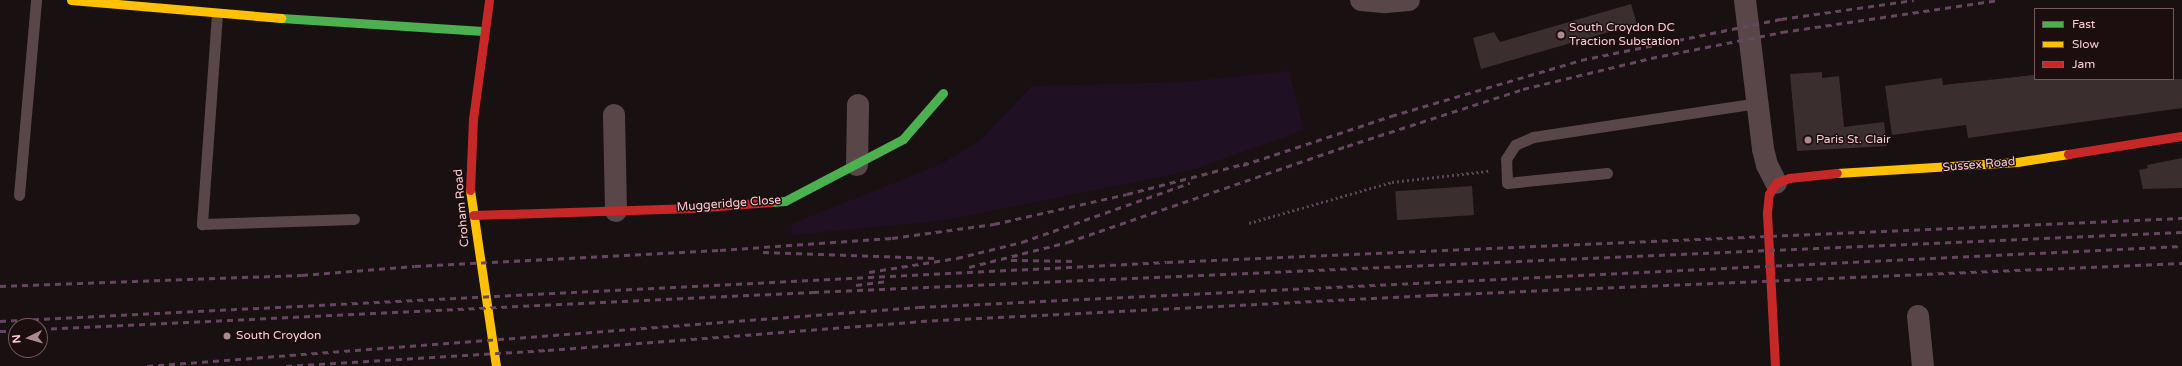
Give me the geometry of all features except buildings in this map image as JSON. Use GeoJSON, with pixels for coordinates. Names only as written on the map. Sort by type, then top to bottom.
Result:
{"type":"FeatureCollection","features":[{"type":"Feature","properties":{"kind":"street"},"geometry":{"type":"LineString","coordinates":[[71,0],[181,5],[217,14],[483,31]]}},
{"type":"Feature","properties":{"kind":"street","name":"Croham Road"},"geometry":{"type":"LineString","coordinates":[[489,0],[483,31],[470,156],[473,215],[489,330],[496,366]]}},
{"type":"Feature","properties":{"kind":"street"},"geometry":{"type":"LineString","coordinates":[[1361,0],[1386,2],[1409,0]]}},
{"type":"Feature","properties":{"kind":"street"},"geometry":{"type":"LineString","coordinates":[[1745,0],[1765,157],[1776,183],[1769,194],[1767,212],[1776,366]]}},
{"type":"Feature","properties":{"kind":"street","name":"Muggeridge Close"},"geometry":{"type":"LineString","coordinates":[[473,215],[616,211],[784,201],[857,165],[903,139],[943,93]]}},
{"type":"Feature","properties":{"kind":"street"},"geometry":{"type":"LineString","coordinates":[[857,165],[858,105]]}},
{"type":"Feature","properties":{"kind":"street"},"geometry":{"type":"LineString","coordinates":[[614,115],[616,211]]}},
{"type":"Feature","properties":{"kind":"street","name":"Sussex Road"},"geometry":{"type":"LineString","coordinates":[[1776,183],[1789,178],[1811,175],[2024,161],[2182,136]]}},
{"type":"Feature","properties":{"kind":"street"},"geometry":{"type":"LineString","coordinates":[[1918,316],[1923,366]]}},
{"type":"Feature","properties":{"kind":"lane"},"geometry":{"type":"LineString","coordinates":[[19,195],[36,0]]}},
{"type":"Feature","properties":{"kind":"lane"},"geometry":{"type":"LineString","coordinates":[[217,14],[202,224],[354,219]]}},
{"type":"Feature","properties":{"kind":"lane"},"geometry":{"type":"LineString","coordinates":[[1607,173],[1507,183],[1506,169],[1510,149],[1522,140],[1533,137],[1758,103]]}},
{"type":"Feature","properties":{"kind":"path"},"geometry":{"type":"LineString","coordinates":[[1249,223],[1392,182],[1506,169]]}},
{"type":"Feature","properties":{"kind":"shaded area"},"geometry":{"type":"Polygon","coordinates":[[[1289,71],[1304,130],[1189,171],[946,220],[792,235],[791,224],[939,165],[980,141],[1032,86],[1186,82],[1289,71]]]}},
{"type":"Feature","properties":{"kind":"railway"},"geometry":{"type":"LineString","coordinates":[[1243,165],[1391,116],[1581,60],[1781,19],[1914,0]]}},
{"type":"Feature","properties":{"kind":"railway"},"geometry":{"type":"LineString","coordinates":[[969,267],[1068,242],[1347,146],[1523,89],[1651,58],[1782,32],[1999,0]]}},
{"type":"Feature","properties":{"kind":"railway"},"geometry":{"type":"LineString","coordinates":[[0,286],[302,275],[415,266],[720,250],[892,238],[994,224],[1127,194],[1247,163]]}},
{"type":"Feature","properties":{"kind":"railway"},"geometry":{"type":"LineString","coordinates":[[869,272],[957,258],[1022,242],[1190,183]]}},
{"type":"Feature","properties":{"kind":"railway"},"geometry":{"type":"LineString","coordinates":[[0,321],[1167,262],[2182,218]]}},
{"type":"Feature","properties":{"kind":"railway"},"geometry":{"type":"LineString","coordinates":[[48,329],[813,292],[2182,232]]}},
{"type":"Feature","properties":{"kind":"railway"},"geometry":{"type":"LineString","coordinates":[[147,366],[919,307],[2182,246]]}},
{"type":"Feature","properties":{"kind":"railway"},"geometry":{"type":"LineString","coordinates":[[763,252],[935,258]]}},
{"type":"Feature","properties":{"kind":"railway"},"geometry":{"type":"LineString","coordinates":[[1011,260],[1075,261]]}},
{"type":"Feature","properties":{"kind":"railway"},"geometry":{"type":"LineString","coordinates":[[286,366],[548,350],[921,321],[1432,295],[2182,263]]}},
{"type":"Feature","properties":{"kind":"railway"},"geometry":{"type":"LineString","coordinates":[[856,285],[888,281]]}},
{"type":"Feature","properties":{"kind":"railway"},"geometry":{"type":"LineString","coordinates":[[0,331],[8,331]]}},
{"type":"Feature","properties":{"kind":"traffic: fast"},"geometry":{"type":"LineString","coordinates":[[281,18],[483,31]]}},
{"type":"Feature","properties":{"kind":"traffic: fast"},"geometry":{"type":"LineString","coordinates":[[771,202],[785,201],[903,139],[943,93]]}},
{"type":"Feature","properties":{"kind":"traffic: slow"},"geometry":{"type":"LineString","coordinates":[[71,0],[281,18]]}},
{"type":"Feature","properties":{"kind":"traffic: slow"},"geometry":{"type":"LineString","coordinates":[[1837,173],[2017,162],[2068,154]]}},
{"type":"Feature","properties":{"kind":"traffic: slow"},"geometry":{"type":"LineString","coordinates":[[470,190],[496,366]]}},
{"type":"Feature","properties":{"kind":"traffic: jam"},"geometry":{"type":"LineString","coordinates":[[470,190],[473,119],[489,0]]}},
{"type":"Feature","properties":{"kind":"traffic: jam"},"geometry":{"type":"LineString","coordinates":[[2068,154],[2182,136]]}},
{"type":"Feature","properties":{"kind":"traffic: jam"},"geometry":{"type":"LineString","coordinates":[[1775,366],[1767,212],[1769,194],[1776,183],[1789,178],[1837,173]]}},
{"type":"Feature","properties":{"kind":"traffic: jam"},"geometry":{"type":"LineString","coordinates":[[473,215],[694,208],[771,202]]}},
{"type":"Feature","properties":{"kind":"place","name":"South Croydon DC Traction Substation"},"geometry":{"type":"Point","coordinates":[1561,35]}},
{"type":"Feature","properties":{"kind":"place","name":"Paris St. Clair"},"geometry":{"type":"Point","coordinates":[1808,140]}},
{"type":"Feature","properties":{"kind":"place","name":"South Croydon"},"geometry":{"type":"Point","coordinates":[227,336]}}]}
